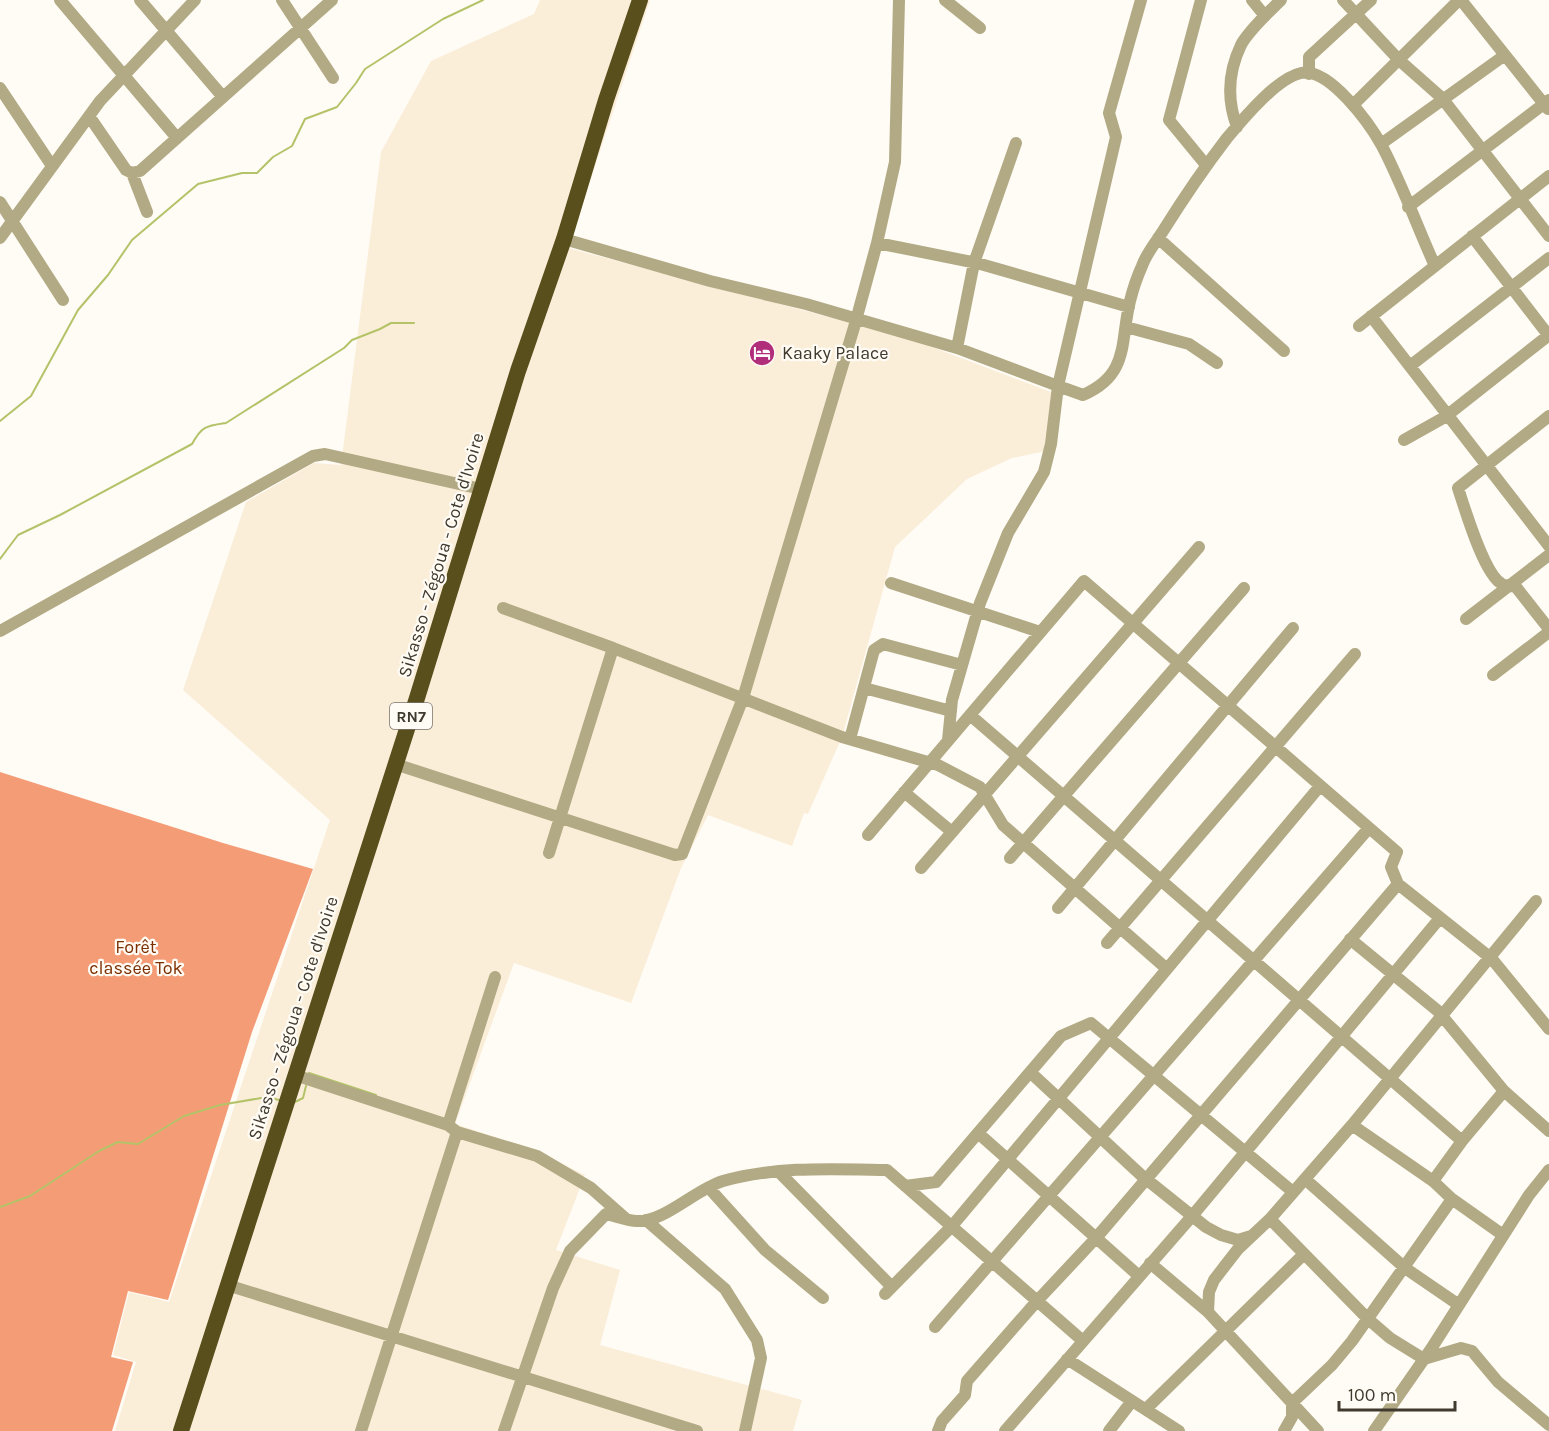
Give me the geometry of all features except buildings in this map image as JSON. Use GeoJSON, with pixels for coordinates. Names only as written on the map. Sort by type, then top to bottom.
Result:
{"type":"FeatureCollection","features":[{"type":"Feature","properties":{"kind":"highway","name":"Sikasso - Zégoua - Cote d'Ivoire"},"geometry":{"type":"LineString","coordinates":[[181,1431],[395,764],[518,371],[564,239],[606,100],[640,0]]}},
{"type":"Feature","properties":{"kind":"street"},"geometry":{"type":"LineString","coordinates":[[60,0],[177,138]]}},
{"type":"Feature","properties":{"kind":"street"},"geometry":{"type":"LineString","coordinates":[[140,0],[223,97]]}},
{"type":"Feature","properties":{"kind":"street"},"geometry":{"type":"LineString","coordinates":[[0,238],[100,101],[195,0]]}},
{"type":"Feature","properties":{"kind":"street"},"geometry":{"type":"LineString","coordinates":[[282,0],[333,78]]}},
{"type":"Feature","properties":{"kind":"street"},"geometry":{"type":"LineString","coordinates":[[89,116],[126,170],[132,173],[140,171],[332,0]]}},
{"type":"Feature","properties":{"kind":"street"},"geometry":{"type":"LineString","coordinates":[[395,764],[675,855],[682,854],[743,698],[877,243],[894,162],[899,0]]}},
{"type":"Feature","properties":{"kind":"street"},"geometry":{"type":"LineString","coordinates":[[945,0],[980,27]]}},
{"type":"Feature","properties":{"kind":"street"},"geometry":{"type":"LineString","coordinates":[[948,740],[951,700],[978,612],[1008,533],[1044,472],[1051,444],[1058,386],[1116,137],[1109,113],[1141,0]]}},
{"type":"Feature","properties":{"kind":"street"},"geometry":{"type":"LineString","coordinates":[[1201,0],[1169,120],[1206,165]]}},
{"type":"Feature","properties":{"kind":"street"},"geometry":{"type":"LineString","coordinates":[[1252,0],[1265,16]]}},
{"type":"Feature","properties":{"kind":"street"},"geometry":{"type":"LineString","coordinates":[[1236,127],[1231,110],[1230,81],[1241,44],[1281,0]]}},
{"type":"Feature","properties":{"kind":"street"},"geometry":{"type":"LineString","coordinates":[[1343,0],[1399,60],[1443,100],[1549,236]]}},
{"type":"Feature","properties":{"kind":"street"},"geometry":{"type":"LineString","coordinates":[[1309,74],[1309,57],[1371,0]]}},
{"type":"Feature","properties":{"kind":"street"},"geometry":{"type":"LineString","coordinates":[[1353,105],[1460,0],[1547,105],[1408,207]]}},
{"type":"Feature","properties":{"kind":"street"},"geometry":{"type":"LineString","coordinates":[[1381,144],[1505,55]]}},
{"type":"Feature","properties":{"kind":"street"},"geometry":{"type":"LineString","coordinates":[[564,239],[710,281],[806,304],[957,348],[1083,395],[1096,390],[1112,375],[1124,349],[1129,307],[1143,263],[1206,165],[1236,127],[1272,88],[1301,73],[1316,74],[1332,83],[1353,105],[1381,144],[1435,266]]}},
{"type":"Feature","properties":{"kind":"street"},"geometry":{"type":"LineString","coordinates":[[0,87],[52,166]]}},
{"type":"Feature","properties":{"kind":"street"},"geometry":{"type":"LineString","coordinates":[[957,348],[974,263],[1016,143]]}},
{"type":"Feature","properties":{"kind":"street"},"geometry":{"type":"LineString","coordinates":[[132,173],[147,212]]}},
{"type":"Feature","properties":{"kind":"street"},"geometry":{"type":"LineString","coordinates":[[1359,326],[1549,176]]}},
{"type":"Feature","properties":{"kind":"street"},"geometry":{"type":"LineString","coordinates":[[0,202],[63,300]]}},
{"type":"Feature","properties":{"kind":"street"},"geometry":{"type":"LineString","coordinates":[[1404,440],[1448,415],[1549,336],[1472,236]]}},
{"type":"Feature","properties":{"kind":"street"},"geometry":{"type":"LineString","coordinates":[[1158,238],[1284,351]]}},
{"type":"Feature","properties":{"kind":"street"},"geometry":{"type":"LineString","coordinates":[[877,243],[974,263],[1129,307]]}},
{"type":"Feature","properties":{"kind":"street"},"geometry":{"type":"LineString","coordinates":[[1410,366],[1549,258]]}},
{"type":"Feature","properties":{"kind":"street"},"geometry":{"type":"LineString","coordinates":[[1371,316],[1549,546]]}},
{"type":"Feature","properties":{"kind":"street"},"geometry":{"type":"LineString","coordinates":[[1126,327],[1189,344],[1217,363]]}},
{"type":"Feature","properties":{"kind":"street"},"geometry":{"type":"LineString","coordinates":[[1493,675],[1549,631],[1516,587],[1503,584],[1493,577],[1485,562],[1458,488],[1549,416]]}},
{"type":"Feature","properties":{"kind":"street"},"geometry":{"type":"LineString","coordinates":[[0,631],[314,456],[325,454],[482,489]]}},
{"type":"Feature","properties":{"kind":"street"},"geometry":{"type":"LineString","coordinates":[[921,868],[1199,547]]}},
{"type":"Feature","properties":{"kind":"street"},"geometry":{"type":"LineString","coordinates":[[1466,619],[1549,555]]}},
{"type":"Feature","properties":{"kind":"street"},"geometry":{"type":"LineString","coordinates":[[868,835],[1084,581],[1397,852],[1391,867],[1398,884],[1490,958],[1549,1029]]}},
{"type":"Feature","properties":{"kind":"street"},"geometry":{"type":"LineString","coordinates":[[891,583],[1040,632]]}},
{"type":"Feature","properties":{"kind":"street"},"geometry":{"type":"LineString","coordinates":[[1010,858],[1244,588]]}},
{"type":"Feature","properties":{"kind":"street"},"geometry":{"type":"LineString","coordinates":[[503,608],[849,739],[938,765],[980,787],[1003,825],[1167,969]]}},
{"type":"Feature","properties":{"kind":"street"},"geometry":{"type":"LineString","coordinates":[[1058,908],[1293,628]]}},
{"type":"Feature","properties":{"kind":"street"},"geometry":{"type":"LineString","coordinates":[[849,739],[874,650],[883,644],[962,665]]}},
{"type":"Feature","properties":{"kind":"street"},"geometry":{"type":"LineString","coordinates":[[549,854],[613,648]]}},
{"type":"Feature","properties":{"kind":"street"},"geometry":{"type":"LineString","coordinates":[[1107,943],[1355,654]]}},
{"type":"Feature","properties":{"kind":"street"},"geometry":{"type":"LineString","coordinates":[[864,688],[951,711]]}},
{"type":"Feature","properties":{"kind":"street"},"geometry":{"type":"LineString","coordinates":[[970,715],[1462,1141]]}},
{"type":"Feature","properties":{"kind":"street"},"geometry":{"type":"LineString","coordinates":[[778,1171],[888,1290],[952,1226],[1320,786]]}},
{"type":"Feature","properties":{"kind":"street"},"geometry":{"type":"LineString","coordinates":[[904,792],[952,832]]}},
{"type":"Feature","properties":{"kind":"street"},"geometry":{"type":"LineString","coordinates":[[935,1327],[1369,828]]}},
{"type":"Feature","properties":{"kind":"street"},"geometry":{"type":"LineString","coordinates":[[938,1431],[942,1421],[965,1395],[967,1381],[1096,1238],[1398,884]]}},
{"type":"Feature","properties":{"kind":"street"},"geometry":{"type":"LineString","coordinates":[[1208,1312],[1209,1292],[1214,1280],[1238,1249],[1270,1219],[1352,1125],[1536,902]]}},
{"type":"Feature","properties":{"kind":"street"},"geometry":{"type":"LineString","coordinates":[[1010,1430],[1067,1359],[1193,1215],[1440,918]]}},
{"type":"Feature","properties":{"kind":"street"},"geometry":{"type":"LineString","coordinates":[[1350,939],[1442,1016],[1504,1091],[1549,1131]]}},
{"type":"Feature","properties":{"kind":"street"},"geometry":{"type":"LineString","coordinates":[[363,1431],[453,1129],[495,977]]}},
{"type":"Feature","properties":{"kind":"street"},"geometry":{"type":"LineString","coordinates":[[905,1186],[936,1182],[1061,1036],[1091,1023],[1293,1192]]}},
{"type":"Feature","properties":{"kind":"street"},"geometry":{"type":"LineString","coordinates":[[1030,1072],[1145,1178],[1206,1227],[1238,1240],[1252,1236]]}},
{"type":"Feature","properties":{"kind":"street"},"geometry":{"type":"LineString","coordinates":[[294,1075],[537,1156],[591,1188],[626,1219]]}},
{"type":"Feature","properties":{"kind":"street"},"geometry":{"type":"LineString","coordinates":[[1432,1181],[1504,1091]]}},
{"type":"Feature","properties":{"kind":"street"},"geometry":{"type":"LineString","coordinates":[[1352,1125],[1432,1181],[1452,1199],[1503,1235]]}},
{"type":"Feature","properties":{"kind":"street"},"geometry":{"type":"LineString","coordinates":[[978,1133],[1139,1276]]}},
{"type":"Feature","properties":{"kind":"street"},"geometry":{"type":"LineString","coordinates":[[504,1431],[553,1288],[570,1251],[606,1214],[638,1222],[658,1218],[691,1197],[722,1182],[778,1171],[798,1168],[887,1170],[1083,1341]]}},
{"type":"Feature","properties":{"kind":"street"},"geometry":{"type":"LineString","coordinates":[[1374,1431],[1424,1359],[1529,1195],[1549,1170]]}},
{"type":"Feature","properties":{"kind":"street"},"geometry":{"type":"LineString","coordinates":[[1305,1179],[1405,1268],[1459,1305]]}},
{"type":"Feature","properties":{"kind":"street"},"geometry":{"type":"LineString","coordinates":[[709,1188],[765,1250],[823,1298]]}},
{"type":"Feature","properties":{"kind":"street"},"geometry":{"type":"LineString","coordinates":[[1284,1431],[1292,1417],[1292,1403],[1332,1365],[1405,1268],[1452,1199]]}},
{"type":"Feature","properties":{"kind":"street"},"geometry":{"type":"LineString","coordinates":[[1270,1219],[1303,1255],[1390,1338],[1424,1359],[1461,1348],[1472,1351],[1498,1382],[1549,1425]]}},
{"type":"Feature","properties":{"kind":"street"},"geometry":{"type":"LineString","coordinates":[[646,1220],[725,1289],[757,1340],[761,1358],[745,1431]]}},
{"type":"Feature","properties":{"kind":"street"},"geometry":{"type":"LineString","coordinates":[[1221,1235],[1226,1251],[1224,1267]]}},
{"type":"Feature","properties":{"kind":"street"},"geometry":{"type":"LineString","coordinates":[[1146,1409],[1303,1255]]}},
{"type":"Feature","properties":{"kind":"street"},"geometry":{"type":"LineString","coordinates":[[1150,1263],[1208,1312],[1318,1431]]}},
{"type":"Feature","properties":{"kind":"street"},"geometry":{"type":"LineString","coordinates":[[227,1284],[697,1431]]}},
{"type":"Feature","properties":{"kind":"street"},"geometry":{"type":"LineString","coordinates":[[1067,1359],[1179,1431]]}},
{"type":"Feature","properties":{"kind":"street"},"geometry":{"type":"LineString","coordinates":[[1109,1431],[1132,1401]]}},
{"type":"Feature","properties":{"kind":"shaded area"},"geometry":{"type":"Polygon","coordinates":[[[540,0],[650,0],[568,248],[908,338],[1051,392],[1046,451],[1012,458],[967,479],[895,547],[842,737],[808,814],[804,813],[792,846],[708,815],[681,868],[631,1003],[514,963],[455,1124],[532,1149],[585,1175],[556,1250],[620,1270],[600,1345],[802,1400],[793,1431],[115,1431],[136,1362],[113,1355],[129,1292],[169,1302],[330,820],[183,690],[246,502],[314,463],[341,465],[381,152],[431,61],[534,14],[540,0]]]}},
{"type":"Feature","properties":{"kind":"green space","name":"Forêt classée Tok"},"geometry":{"type":"Polygon","coordinates":[[[0,772],[223,843],[313,869],[252,1032],[168,1300],[128,1291],[111,1357],[133,1362],[112,1431],[0,1431],[0,772]]]}},
{"type":"Feature","properties":{"kind":"waterway"},"geometry":{"type":"LineString","coordinates":[[0,421],[31,396],[78,310],[108,275],[132,240],[198,184],[242,173],[257,173],[273,157],[292,146],[305,119],[337,107],[365,69],[443,19],[483,0]]}},
{"type":"Feature","properties":{"kind":"waterway"},"geometry":{"type":"LineString","coordinates":[[0,559],[18,535],[192,444],[205,428],[226,423],[344,348],[352,340],[391,323],[414,323]]}},
{"type":"Feature","properties":{"kind":"waterway"},"geometry":{"type":"LineString","coordinates":[[309,1073],[376,1095]]}},
{"type":"Feature","properties":{"kind":"waterway"},"geometry":{"type":"LineString","coordinates":[[293,1103],[303,1098],[306,1086]]}},
{"type":"Feature","properties":{"kind":"waterway"},"geometry":{"type":"LineString","coordinates":[[0,1207],[30,1196],[99,1151],[118,1142],[138,1144],[184,1116],[220,1105],[267,1097],[279,1100]]}},
{"type":"Feature","properties":{"kind":"place","name":"Kaaky Palace"},"geometry":{"type":"Point","coordinates":[762,353]}}]}
